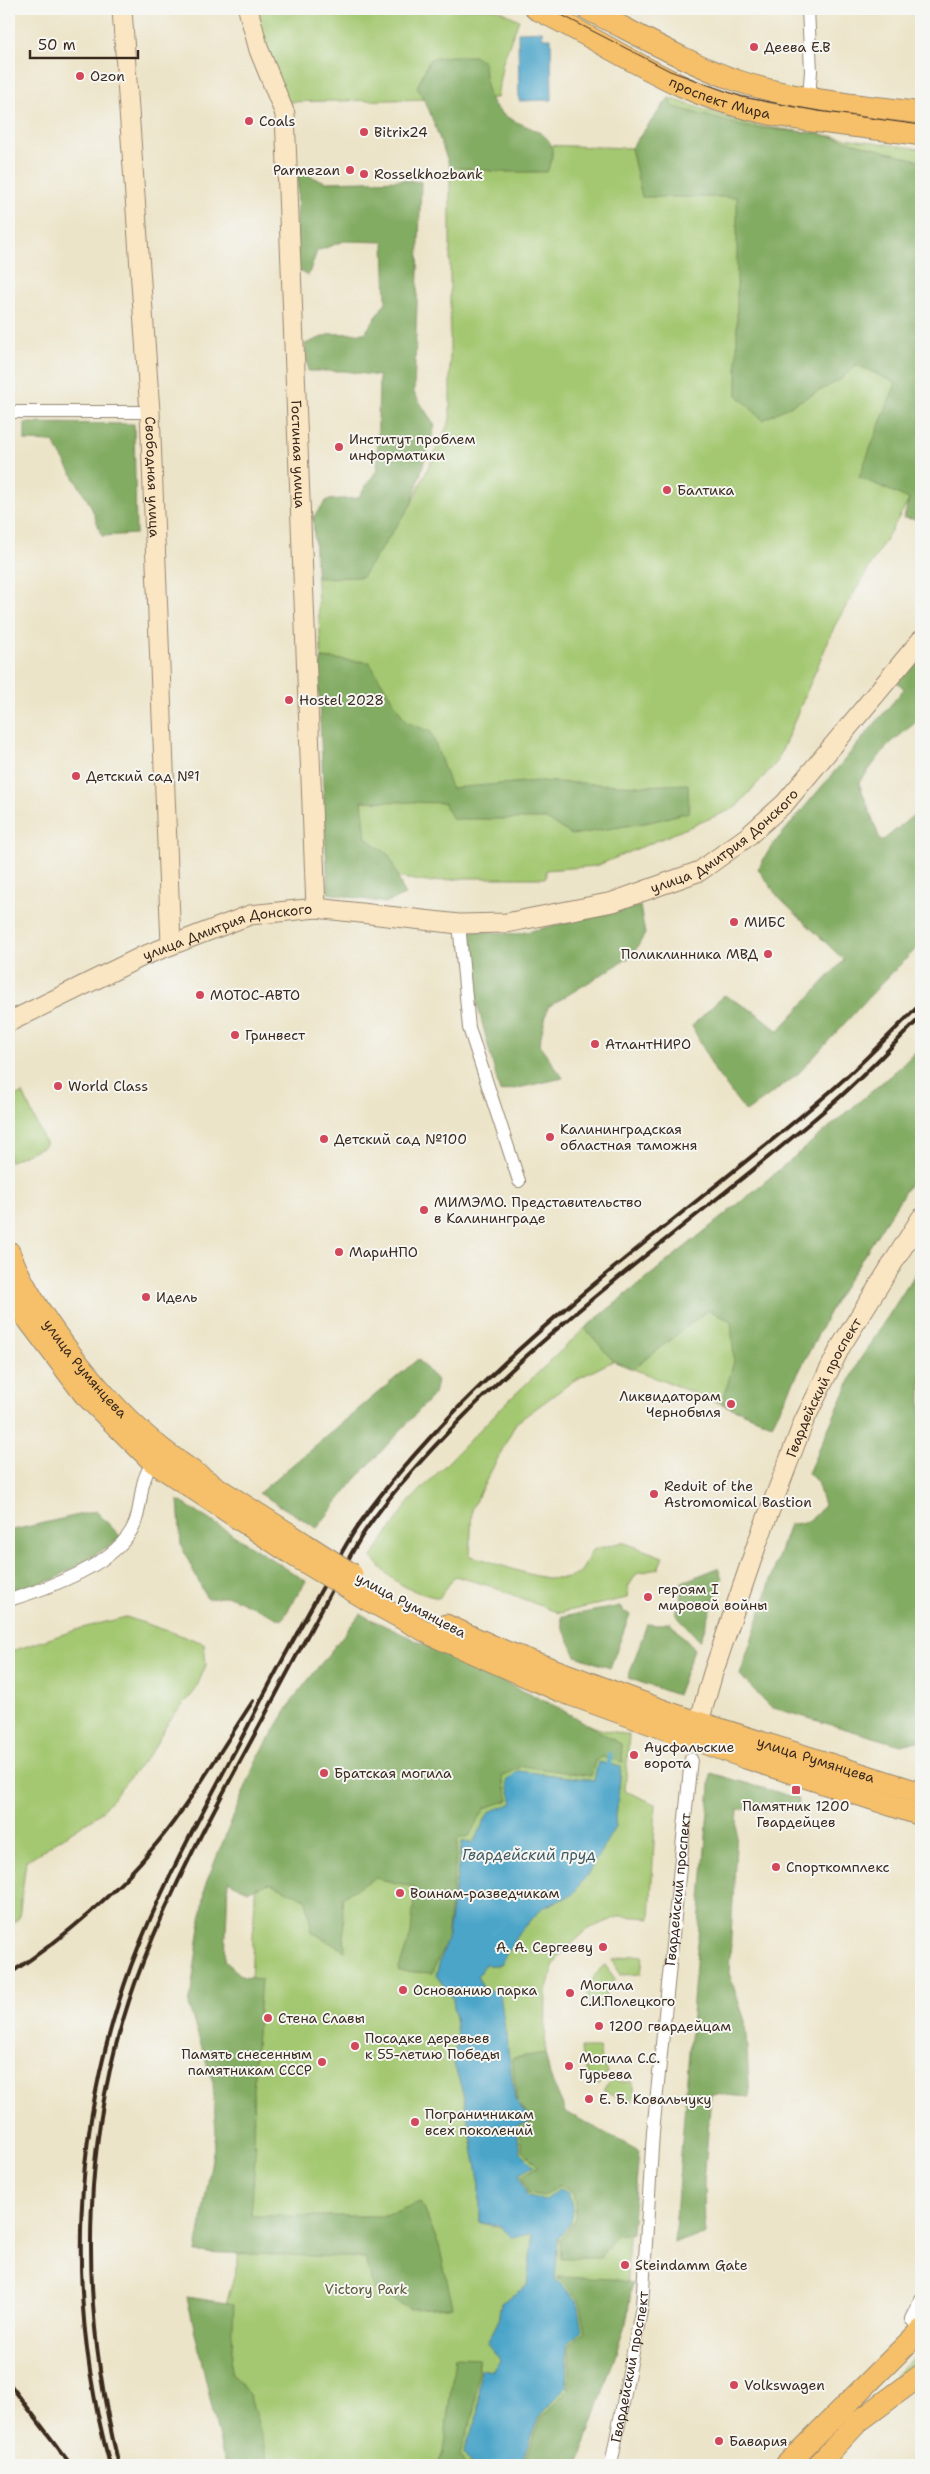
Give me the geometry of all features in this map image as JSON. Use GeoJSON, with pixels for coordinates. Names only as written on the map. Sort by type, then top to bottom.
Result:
{"type":"FeatureCollection","features":[{"type":"Feature","properties":{"kind":"main road","name":"проспект Мира"},"geometry":{"type":"LineString","coordinates":[[536,9],[684,88],[741,107],[828,124],[921,135]]}},
{"type":"Feature","properties":{"kind":"main road","name":"проспект Мира"},"geometry":{"type":"LineString","coordinates":[[587,9],[697,65],[740,82],[809,98],[921,112]]}},
{"type":"Feature","properties":{"kind":"main road","name":"улица Румянцева"},"geometry":{"type":"LineString","coordinates":[[9,1252],[31,1298],[97,1386],[162,1448],[300,1551]]}},
{"type":"Feature","properties":{"kind":"main road","name":"улица Румянцева"},"geometry":{"type":"LineString","coordinates":[[9,1288],[23,1313],[84,1394],[153,1462],[372,1594],[504,1651],[694,1740],[921,1815]]}},
{"type":"Feature","properties":{"kind":"main road","name":"улица Румянцева"},"geometry":{"type":"LineString","coordinates":[[694,1740],[921,1793]]}},
{"type":"Feature","properties":{"kind":"main road"},"geometry":{"type":"LineString","coordinates":[[786,2465],[921,2330]]}},
{"type":"Feature","properties":{"kind":"main road"},"geometry":{"type":"LineString","coordinates":[[818,2465],[858,2422],[921,2375]]}},
{"type":"Feature","properties":{"kind":"street","name":"Свободная улица"},"geometry":{"type":"LineString","coordinates":[[122,9],[150,412],[171,945]]}},
{"type":"Feature","properties":{"kind":"street","name":"Гостиная улица"},"geometry":{"type":"LineString","coordinates":[[248,9],[259,50],[284,114],[316,908]]}},
{"type":"Feature","properties":{"kind":"street"},"geometry":{"type":"LineString","coordinates":[[808,9],[811,71],[809,98]]}},
{"type":"Feature","properties":{"kind":"street"},"geometry":{"type":"LineString","coordinates":[[9,412],[150,412]]}},
{"type":"Feature","properties":{"kind":"street","name":"улица Дмитрия Донского"},"geometry":{"type":"LineString","coordinates":[[9,1022],[143,956],[250,915],[316,908],[459,924],[506,923],[613,902],[700,871],[747,838],[785,803],[921,640]]}},
{"type":"Feature","properties":{"kind":"street"},"geometry":{"type":"LineString","coordinates":[[459,924],[469,1028],[519,1181]]}},
{"type":"Feature","properties":{"kind":"street","name":"Гвардейский проспект"},"geometry":{"type":"LineString","coordinates":[[611,2465],[642,2306],[654,2128],[694,1740],[758,1541],[804,1420],[842,1346],[921,1218]]}},
{"type":"Feature","properties":{"kind":"street"},"geometry":{"type":"LineString","coordinates":[[9,1600],[57,1585],[112,1553],[128,1540],[136,1521],[142,1483],[153,1462]]}},
{"type":"Feature","properties":{"kind":"street"},"geometry":{"type":"LineString","coordinates":[[921,2299],[911,2319],[921,2330]]}},
{"type":"Feature","properties":{"kind":"green space"},"geometry":{"type":"Polygon","coordinates":[[[248,9],[497,9],[519,20],[503,61],[497,98],[280,102],[248,9]]]}},
{"type":"Feature","properties":{"kind":"green space"},"geometry":{"type":"Polygon","coordinates":[[[474,56],[484,62],[487,90],[495,106],[504,115],[545,137],[551,145],[552,156],[547,172],[502,172],[450,167],[429,110],[417,87],[430,59],[474,56]]]}},
{"type":"Feature","properties":{"kind":"green space","name":"Балтика"},"geometry":{"type":"Polygon","coordinates":[[[669,98],[747,124],[921,149],[921,480],[835,625],[777,762],[735,808],[596,866],[546,870],[546,878],[466,878],[428,882],[334,868],[313,517],[411,505],[450,420],[450,142],[631,148],[669,98]]]}},
{"type":"Feature","properties":{"kind":"green space"},"geometry":{"type":"Polygon","coordinates":[[[669,98],[674,107],[746,127],[817,133],[921,161],[920,520],[904,518],[909,499],[859,477],[896,383],[857,365],[840,380],[763,420],[737,395],[737,197],[642,197],[631,148],[669,98]]]}},
{"type":"Feature","properties":{"kind":"green space"},"geometry":{"type":"Polygon","coordinates":[[[298,172],[326,182],[403,180],[421,182],[414,393],[435,426],[411,505],[362,577],[317,578],[313,517],[327,500],[358,498],[377,470],[379,376],[344,371],[308,371],[305,344],[330,334],[365,333],[386,302],[384,242],[344,241],[317,251],[308,276],[296,269],[298,172]]]}},
{"type":"Feature","properties":{"kind":"green space"},"geometry":{"type":"Polygon","coordinates":[[[25,423],[134,424],[136,534],[102,536],[91,506],[53,442],[25,441],[25,423]]]}},
{"type":"Feature","properties":{"kind":"green space"},"geometry":{"type":"Polygon","coordinates":[[[917,657],[921,658],[921,718],[887,746],[859,783],[881,842],[921,809],[921,944],[880,985],[798,1074],[746,1112],[715,1071],[692,1026],[724,995],[755,1012],[778,1031],[844,960],[779,898],[758,869],[771,847],[904,689],[894,678],[917,657]]]}},
{"type":"Feature","properties":{"kind":"green space"},"geometry":{"type":"Polygon","coordinates":[[[322,658],[369,662],[406,722],[431,732],[451,788],[537,781],[640,786],[688,784],[689,812],[650,822],[572,835],[546,819],[453,819],[444,803],[362,801],[366,838],[389,855],[405,895],[385,903],[328,893],[318,675],[322,658]]]}},
{"type":"Feature","properties":{"kind":"green space"},"geometry":{"type":"Polygon","coordinates":[[[640,906],[645,934],[632,956],[548,1007],[539,1044],[563,1078],[500,1092],[478,1007],[467,930],[517,934],[640,906]]]}},
{"type":"Feature","properties":{"kind":"green space"},"geometry":{"type":"Polygon","coordinates":[[[921,1046],[921,1166],[836,1299],[772,1424],[613,1361],[573,1381],[516,1423],[472,1508],[470,1556],[527,1574],[559,1579],[572,1577],[581,1571],[592,1550],[622,1542],[663,1557],[658,1569],[637,1573],[628,1587],[627,1598],[559,1613],[490,1586],[455,1576],[439,1598],[409,1589],[386,1573],[372,1557],[408,1503],[505,1404],[585,1328],[748,1196],[897,1070],[921,1046]]]}},
{"type":"Feature","properties":{"kind":"green space"},"geometry":{"type":"Polygon","coordinates":[[[921,1046],[921,1166],[836,1299],[772,1424],[722,1404],[734,1361],[731,1321],[708,1310],[633,1369],[613,1361],[585,1328],[748,1196],[897,1070],[921,1046]]]}},
{"type":"Feature","properties":{"kind":"green space"},"geometry":{"type":"Polygon","coordinates":[[[23,1093],[46,1145],[9,1162],[9,1099],[23,1093]]]}},
{"type":"Feature","properties":{"kind":"green space"},"geometry":{"type":"Polygon","coordinates":[[[921,1265],[921,1740],[901,1745],[770,1707],[740,1675],[789,1524],[810,1520],[824,1505],[817,1482],[808,1473],[859,1361],[921,1265]]]}},
{"type":"Feature","properties":{"kind":"green space"},"geometry":{"type":"Polygon","coordinates":[[[418,1359],[437,1381],[434,1394],[354,1481],[317,1528],[259,1493],[418,1359]]]}},
{"type":"Feature","properties":{"kind":"green space"},"geometry":{"type":"Polygon","coordinates":[[[178,1500],[306,1581],[282,1620],[229,1596],[207,1599],[181,1545],[178,1500]]]}},
{"type":"Feature","properties":{"kind":"green space"},"geometry":{"type":"Polygon","coordinates":[[[96,1511],[122,1538],[55,1579],[9,1592],[9,1531],[96,1511]]]}},
{"type":"Feature","properties":{"kind":"green space"},"geometry":{"type":"Polygon","coordinates":[[[718,1568],[722,1578],[700,1641],[675,1614],[682,1595],[682,1582],[718,1568]]]}},
{"type":"Feature","properties":{"kind":"green space"},"geometry":{"type":"Polygon","coordinates":[[[621,1606],[624,1612],[630,1614],[610,1668],[576,1656],[563,1628],[561,1617],[621,1606]]]}},
{"type":"Feature","properties":{"kind":"green space"},"geometry":{"type":"Polygon","coordinates":[[[360,1614],[557,1707],[621,1744],[623,1762],[602,1757],[595,1761],[591,1776],[522,1766],[502,1777],[509,1800],[485,1808],[469,1836],[458,1838],[447,1940],[432,1973],[398,1971],[411,1934],[415,1887],[375,1878],[342,1897],[345,1951],[312,1932],[306,1899],[270,1883],[248,1891],[228,1881],[225,1961],[243,1977],[261,1979],[253,2090],[255,2159],[251,2216],[385,2216],[420,2202],[439,2245],[453,2307],[410,2309],[373,2289],[366,2258],[196,2252],[216,2135],[213,2083],[189,2007],[206,1883],[257,1759],[294,1698],[360,1614]]]}},
{"type":"Feature","properties":{"kind":"green space"},"geometry":{"type":"Polygon","coordinates":[[[126,1617],[204,1643],[206,1665],[195,1691],[169,1721],[152,1751],[99,1814],[26,1861],[19,1918],[9,1926],[9,1652],[82,1628],[126,1617]]]}},
{"type":"Feature","properties":{"kind":"green space"},"geometry":{"type":"Polygon","coordinates":[[[670,1622],[694,1649],[677,1695],[628,1678],[647,1624],[658,1625],[670,1622]]]}},
{"type":"Feature","properties":{"kind":"green space","name":"Victory Park"},"geometry":{"type":"Polygon","coordinates":[[[546,1708],[600,1729],[629,1735],[625,1791],[656,1804],[650,1918],[621,1916],[588,1929],[559,1956],[552,1970],[546,1992],[545,2053],[550,2076],[564,2113],[633,2153],[625,2317],[573,2465],[523,2465],[523,2457],[541,2414],[566,2387],[567,2343],[577,2300],[555,2280],[558,2238],[571,2224],[545,2200],[527,2196],[519,2174],[533,2165],[520,2152],[515,2127],[531,2121],[515,2099],[507,2053],[506,2033],[477,1976],[486,1965],[500,1965],[516,1937],[542,1908],[571,1895],[615,1827],[621,1767],[598,1762],[595,1780],[518,1771],[514,1803],[489,1812],[473,1843],[462,1842],[448,1935],[436,1975],[453,1999],[457,2035],[454,2064],[463,2093],[480,2185],[480,2223],[533,2233],[527,2286],[501,2303],[498,2322],[487,2343],[501,2361],[493,2371],[480,2369],[479,2411],[464,2452],[471,2465],[232,2465],[217,2338],[238,2261],[257,1852],[546,1708]]]}},
{"type":"Feature","properties":{"kind":"green space"},"geometry":{"type":"Polygon","coordinates":[[[711,1773],[797,1798],[800,1811],[738,1809],[729,1973],[745,2021],[750,2097],[711,2094],[704,2183],[705,2235],[674,2242],[711,1773]]]}},
{"type":"Feature","properties":{"kind":"green space"},"geometry":{"type":"Polygon","coordinates":[[[634,1955],[643,1956],[641,1974],[621,1975],[613,1960],[634,1955]]]}},
{"type":"Feature","properties":{"kind":"green space"},"geometry":{"type":"Polygon","coordinates":[[[605,1965],[616,1980],[606,1988],[605,2001],[586,2002],[594,1977],[605,1965]]]}},
{"type":"Feature","properties":{"kind":"green space"},"geometry":{"type":"Polygon","coordinates":[[[581,2048],[599,2048],[601,2059],[608,2073],[598,2084],[590,2077],[585,2068],[581,2048]]]}},
{"type":"Feature","properties":{"kind":"green space"},"geometry":{"type":"Polygon","coordinates":[[[545,2053],[550,2076],[566,2112],[639,2151],[632,2233],[616,2235],[601,2258],[561,2258],[560,2240],[573,2223],[576,2213],[573,2193],[560,2185],[544,2196],[528,2193],[522,2176],[538,2166],[522,2150],[519,2130],[534,2121],[517,2102],[512,2058],[545,2053]]]}},
{"type":"Feature","properties":{"kind":"green space"},"geometry":{"type":"Polygon","coordinates":[[[613,2079],[620,2082],[633,2082],[633,2101],[620,2100],[603,2090],[613,2079]]]}},
{"type":"Feature","properties":{"kind":"green space"},"geometry":{"type":"Polygon","coordinates":[[[557,2277],[612,2279],[632,2283],[627,2320],[578,2465],[525,2465],[525,2458],[543,2415],[569,2390],[569,2344],[585,2332],[579,2299],[557,2277]]]}},
{"type":"Feature","properties":{"kind":"green space"},"geometry":{"type":"Polygon","coordinates":[[[187,2297],[234,2304],[231,2373],[250,2396],[270,2465],[225,2465],[187,2297]]]}},
{"type":"Feature","properties":{"kind":"green space"},"geometry":{"type":"Polygon","coordinates":[[[921,2349],[921,2359],[885,2387],[921,2349]]]}},
{"type":"Feature","properties":{"kind":"green space"},"geometry":{"type":"Polygon","coordinates":[[[455,2357],[479,2358],[475,2409],[460,2454],[465,2465],[438,2465],[443,2452],[455,2357]]]}},
{"type":"Feature","properties":{"kind":"water"},"geometry":{"type":"Polygon","coordinates":[[[542,31],[543,38],[551,38],[552,100],[519,101],[518,32],[542,31]]]}},
{"type":"Feature","properties":{"kind":"water","name":"Гвардейский пруд"},"geometry":{"type":"Polygon","coordinates":[[[598,1762],[621,1767],[615,1827],[587,1875],[572,1895],[542,1908],[516,1937],[500,1965],[486,1965],[477,1976],[483,1988],[500,1994],[515,2099],[531,2121],[515,2127],[520,2152],[534,2166],[519,2174],[527,2196],[545,2200],[559,2189],[568,2193],[571,2201],[572,2218],[558,2238],[555,2279],[577,2300],[582,2331],[567,2343],[566,2387],[541,2414],[523,2457],[523,2465],[471,2465],[464,2452],[479,2411],[480,2369],[493,2371],[501,2361],[487,2343],[498,2322],[501,2303],[527,2286],[533,2233],[513,2238],[499,2225],[480,2223],[480,2185],[463,2093],[454,2064],[457,2035],[453,1999],[436,1975],[448,1935],[462,1842],[473,1843],[489,1812],[513,1803],[507,1781],[518,1771],[594,1780],[598,1762]]]}},
{"type":"Feature","properties":{"kind":"waterway"},"geometry":{"type":"LineString","coordinates":[[609,1765],[610,1754]]}},
{"type":"Feature","properties":{"kind":"tram line"},"geometry":{"type":"LineString","coordinates":[[550,9],[670,71],[742,97],[818,111],[921,125]]}},
{"type":"Feature","properties":{"kind":"railway"},"geometry":{"type":"LineString","coordinates":[[110,2465],[96,2403],[86,2340],[81,2277],[82,2214],[87,2151],[96,2089],[111,2027],[143,1935],[171,1874],[276,1672],[341,1553],[371,1508],[407,1464],[432,1435],[501,1366],[592,1286],[838,1085],[921,1004]]}},
{"type":"Feature","properties":{"kind":"railway"},"geometry":{"type":"LineString","coordinates":[[119,2465],[105,2402],[96,2339],[92,2275],[92,2212],[97,2148],[107,2085],[122,2023],[143,1962],[184,1868],[351,1553],[387,1501],[411,1472],[450,1430],[506,1375],[551,1334],[833,1103],[867,1072],[921,1017]]}},
{"type":"Feature","properties":{"kind":"railway"},"geometry":{"type":"LineString","coordinates":[[9,1974],[49,1946],[88,1914],[141,1862],[183,1809],[253,1701]]}},
{"type":"Feature","properties":{"kind":"railway"},"geometry":{"type":"LineString","coordinates":[[9,2383],[71,2465]]}},
{"type":"Feature","properties":{"kind":"place","name":"Деева Е.В"},"geometry":{"type":"Point","coordinates":[754,47]}},
{"type":"Feature","properties":{"kind":"place","name":"Ozon"},"geometry":{"type":"Point","coordinates":[80,76]}},
{"type":"Feature","properties":{"kind":"place","name":"Coals"},"geometry":{"type":"Point","coordinates":[249,121]}},
{"type":"Feature","properties":{"kind":"place","name":"Bitrix24"},"geometry":{"type":"Point","coordinates":[364,132]}},
{"type":"Feature","properties":{"kind":"place","name":"Parmezan"},"geometry":{"type":"Point","coordinates":[350,170]}},
{"type":"Feature","properties":{"kind":"place","name":"Rosselkhozbank"},"geometry":{"type":"Point","coordinates":[364,174]}},
{"type":"Feature","properties":{"kind":"place","name":"Институт проблем информатики"},"geometry":{"type":"Point","coordinates":[339,447]}},
{"type":"Feature","properties":{"kind":"place","name":"Балтика"},"geometry":{"type":"Point","coordinates":[667,490]}},
{"type":"Feature","properties":{"kind":"place","name":"Hostel 2028"},"geometry":{"type":"Point","coordinates":[289,700]}},
{"type":"Feature","properties":{"kind":"place","name":"Детский сад №1"},"geometry":{"type":"Point","coordinates":[76,776]}},
{"type":"Feature","properties":{"kind":"place","name":"МИБС"},"geometry":{"type":"Point","coordinates":[734,922]}},
{"type":"Feature","properties":{"kind":"place","name":"Поликлинника МВД"},"geometry":{"type":"Point","coordinates":[768,954]}},
{"type":"Feature","properties":{"kind":"place","name":"МОТОС-АВТО"},"geometry":{"type":"Point","coordinates":[200,995]}},
{"type":"Feature","properties":{"kind":"place","name":"Гринвест"},"geometry":{"type":"Point","coordinates":[235,1035]}},
{"type":"Feature","properties":{"kind":"place","name":"АтлантНИРО"},"geometry":{"type":"Point","coordinates":[595,1044]}},
{"type":"Feature","properties":{"kind":"place","name":"World Class"},"geometry":{"type":"Point","coordinates":[58,1086]}},
{"type":"Feature","properties":{"kind":"place","name":"Калининградская областная таможня"},"geometry":{"type":"Point","coordinates":[550,1137]}},
{"type":"Feature","properties":{"kind":"place","name":"Детский сад №100"},"geometry":{"type":"Point","coordinates":[324,1139]}},
{"type":"Feature","properties":{"kind":"place","name":"МИМЭМО. Представительство в Калининграде"},"geometry":{"type":"Point","coordinates":[424,1210]}},
{"type":"Feature","properties":{"kind":"place","name":"МариНПО"},"geometry":{"type":"Point","coordinates":[339,1252]}},
{"type":"Feature","properties":{"kind":"place","name":"Идель"},"geometry":{"type":"Point","coordinates":[146,1297]}},
{"type":"Feature","properties":{"kind":"place","name":"Ликвидаторам Чернобыля"},"geometry":{"type":"Point","coordinates":[731,1404]}},
{"type":"Feature","properties":{"kind":"place","name":"Reduit of the Astromomical Bastion"},"geometry":{"type":"Point","coordinates":[654,1494]}},
{"type":"Feature","properties":{"kind":"place","name":"героям I мировой войны"},"geometry":{"type":"Point","coordinates":[648,1597]}},
{"type":"Feature","properties":{"kind":"place","name":"Аусфальские ворота"},"geometry":{"type":"Point","coordinates":[634,1755]}},
{"type":"Feature","properties":{"kind":"place","name":"Братская могила"},"geometry":{"type":"Point","coordinates":[324,1773]}},
{"type":"Feature","properties":{"kind":"place","name":"Памятник 1200 Гвардейцев"},"geometry":{"type":"Point","coordinates":[796,1790]}},
{"type":"Feature","properties":{"kind":"place","name":"Спорткомплекс"},"geometry":{"type":"Point","coordinates":[776,1867]}},
{"type":"Feature","properties":{"kind":"place","name":"Воинам-разведчикам"},"geometry":{"type":"Point","coordinates":[400,1893]}},
{"type":"Feature","properties":{"kind":"place","name":"А. А. Сергееву"},"geometry":{"type":"Point","coordinates":[603,1947]}},
{"type":"Feature","properties":{"kind":"place","name":"Основанию парка"},"geometry":{"type":"Point","coordinates":[403,1990]}},
{"type":"Feature","properties":{"kind":"place","name":"Могила С.И.Полецкого"},"geometry":{"type":"Point","coordinates":[570,1993]}},
{"type":"Feature","properties":{"kind":"place","name":"Стена Славы"},"geometry":{"type":"Point","coordinates":[268,2018]}},
{"type":"Feature","properties":{"kind":"place","name":"1200 гвардейцам"},"geometry":{"type":"Point","coordinates":[599,2026]}},
{"type":"Feature","properties":{"kind":"place","name":"Посадке деревьев к 55-летию Победы"},"geometry":{"type":"Point","coordinates":[355,2046]}},
{"type":"Feature","properties":{"kind":"place","name":"Память снесенным памятникам СССР"},"geometry":{"type":"Point","coordinates":[322,2062]}},
{"type":"Feature","properties":{"kind":"place","name":"Могила С.С. Гурьева"},"geometry":{"type":"Point","coordinates":[569,2066]}},
{"type":"Feature","properties":{"kind":"place","name":"Е. Б. Ковальчуку"},"geometry":{"type":"Point","coordinates":[589,2099]}},
{"type":"Feature","properties":{"kind":"place","name":"Пограничникам всех поколений"},"geometry":{"type":"Point","coordinates":[415,2122]}},
{"type":"Feature","properties":{"kind":"place","name":"Steindamm Gate"},"geometry":{"type":"Point","coordinates":[625,2265]}},
{"type":"Feature","properties":{"kind":"place","name":"Volkswagen"},"geometry":{"type":"Point","coordinates":[734,2385]}},
{"type":"Feature","properties":{"kind":"place","name":"Бавария"},"geometry":{"type":"Point","coordinates":[719,2441]}}]}
